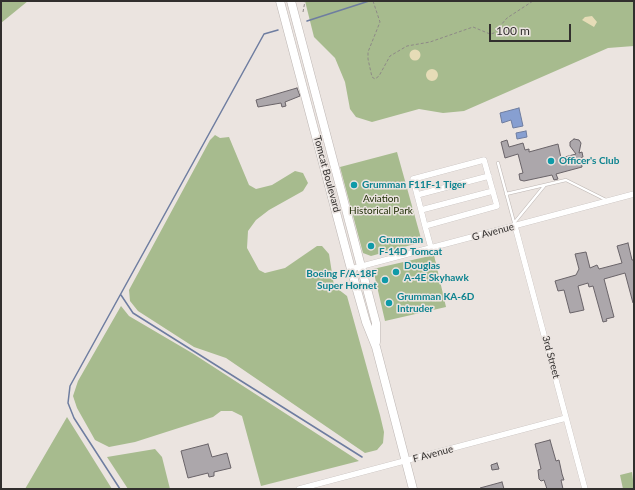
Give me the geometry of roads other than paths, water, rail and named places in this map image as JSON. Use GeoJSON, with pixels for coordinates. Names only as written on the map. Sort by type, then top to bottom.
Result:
{"type":"FeatureCollection","features":[{"type":"Feature","properties":{"kind":"main road","name":"Tomcat Boulevard"},"geometry":{"type":"LineString","coordinates":[[280,1],[351,269],[366,322],[376,347],[413,489]]}},
{"type":"Feature","properties":{"kind":"main road","name":"Tomcat Boulevard"},"geometry":{"type":"LineString","coordinates":[[291,1],[376,323],[376,347]]}},
{"type":"Feature","properties":{"kind":"street"},"geometry":{"type":"LineString","coordinates":[[425,226],[497,206],[484,160],[413,179],[425,226],[431,248]]}},
{"type":"Feature","properties":{"kind":"street"},"geometry":{"type":"LineString","coordinates":[[417,194],[489,176]]}},
{"type":"Feature","properties":{"kind":"street"},"geometry":{"type":"LineString","coordinates":[[421,210],[493,191]]}},
{"type":"Feature","properties":{"kind":"street","name":"G Avenue"},"geometry":{"type":"LineString","coordinates":[[351,269],[515,224],[634,194]]}},
{"type":"Feature","properties":{"kind":"street","name":"3rd Street"},"geometry":{"type":"LineString","coordinates":[[515,224],[585,489]]}},
{"type":"Feature","properties":{"kind":"street","name":"F Avenue"},"geometry":{"type":"LineString","coordinates":[[300,489],[406,462],[566,418]]}},
{"type":"Feature","properties":{"kind":"lane"},"geometry":{"type":"LineString","coordinates":[[498,164],[515,224]]}},
{"type":"Feature","properties":{"kind":"lane"},"geometry":{"type":"LineString","coordinates":[[506,194],[566,180],[606,200]]}},
{"type":"Feature","properties":{"kind":"lane"},"geometry":{"type":"LineString","coordinates":[[515,224],[545,185]]}},
{"type":"Feature","properties":{"kind":"water"},"geometry":{"type":"Polygon","coordinates":[[[519,108],[523,126],[513,128],[511,120],[502,123],[500,113],[519,108]]]}},
{"type":"Feature","properties":{"kind":"water"},"geometry":{"type":"Polygon","coordinates":[[[526,131],[527,137],[517,139],[516,133],[526,131]]]}},
{"type":"Feature","properties":{"kind":"waterway"},"geometry":{"type":"LineString","coordinates":[[307,21],[369,1]]}},
{"type":"Feature","properties":{"kind":"waterway"},"geometry":{"type":"LineString","coordinates":[[120,489],[74,418],[68,403],[70,386],[264,34],[278,30]]}},
{"type":"Feature","properties":{"kind":"waterway"},"geometry":{"type":"LineString","coordinates":[[121,295],[133,313],[362,457]]}},
{"type":"Feature","properties":{"kind":"place","name":"Officer's Club"},"geometry":{"type":"Point","coordinates":[551,161]}},
{"type":"Feature","properties":{"kind":"place","name":"Grumman F11F-1 Tiger"},"geometry":{"type":"Point","coordinates":[354,185]}},
{"type":"Feature","properties":{"kind":"place","name":"Grumman F-14D Tomcat"},"geometry":{"type":"Point","coordinates":[371,246]}},
{"type":"Feature","properties":{"kind":"place","name":"Douglas A-4E Skyhawk"},"geometry":{"type":"Point","coordinates":[396,272]}},
{"type":"Feature","properties":{"kind":"place","name":"Boeing F/A-18F Super Hornet"},"geometry":{"type":"Point","coordinates":[385,280]}},
{"type":"Feature","properties":{"kind":"place","name":"Grumman KA-6D Intruder"},"geometry":{"type":"Point","coordinates":[389,303]}},
{"type":"Feature","properties":{"kind":"park label","name":"Aviation Historical Park"},"geometry":{"type":"Point","coordinates":[381,204]}}]}
